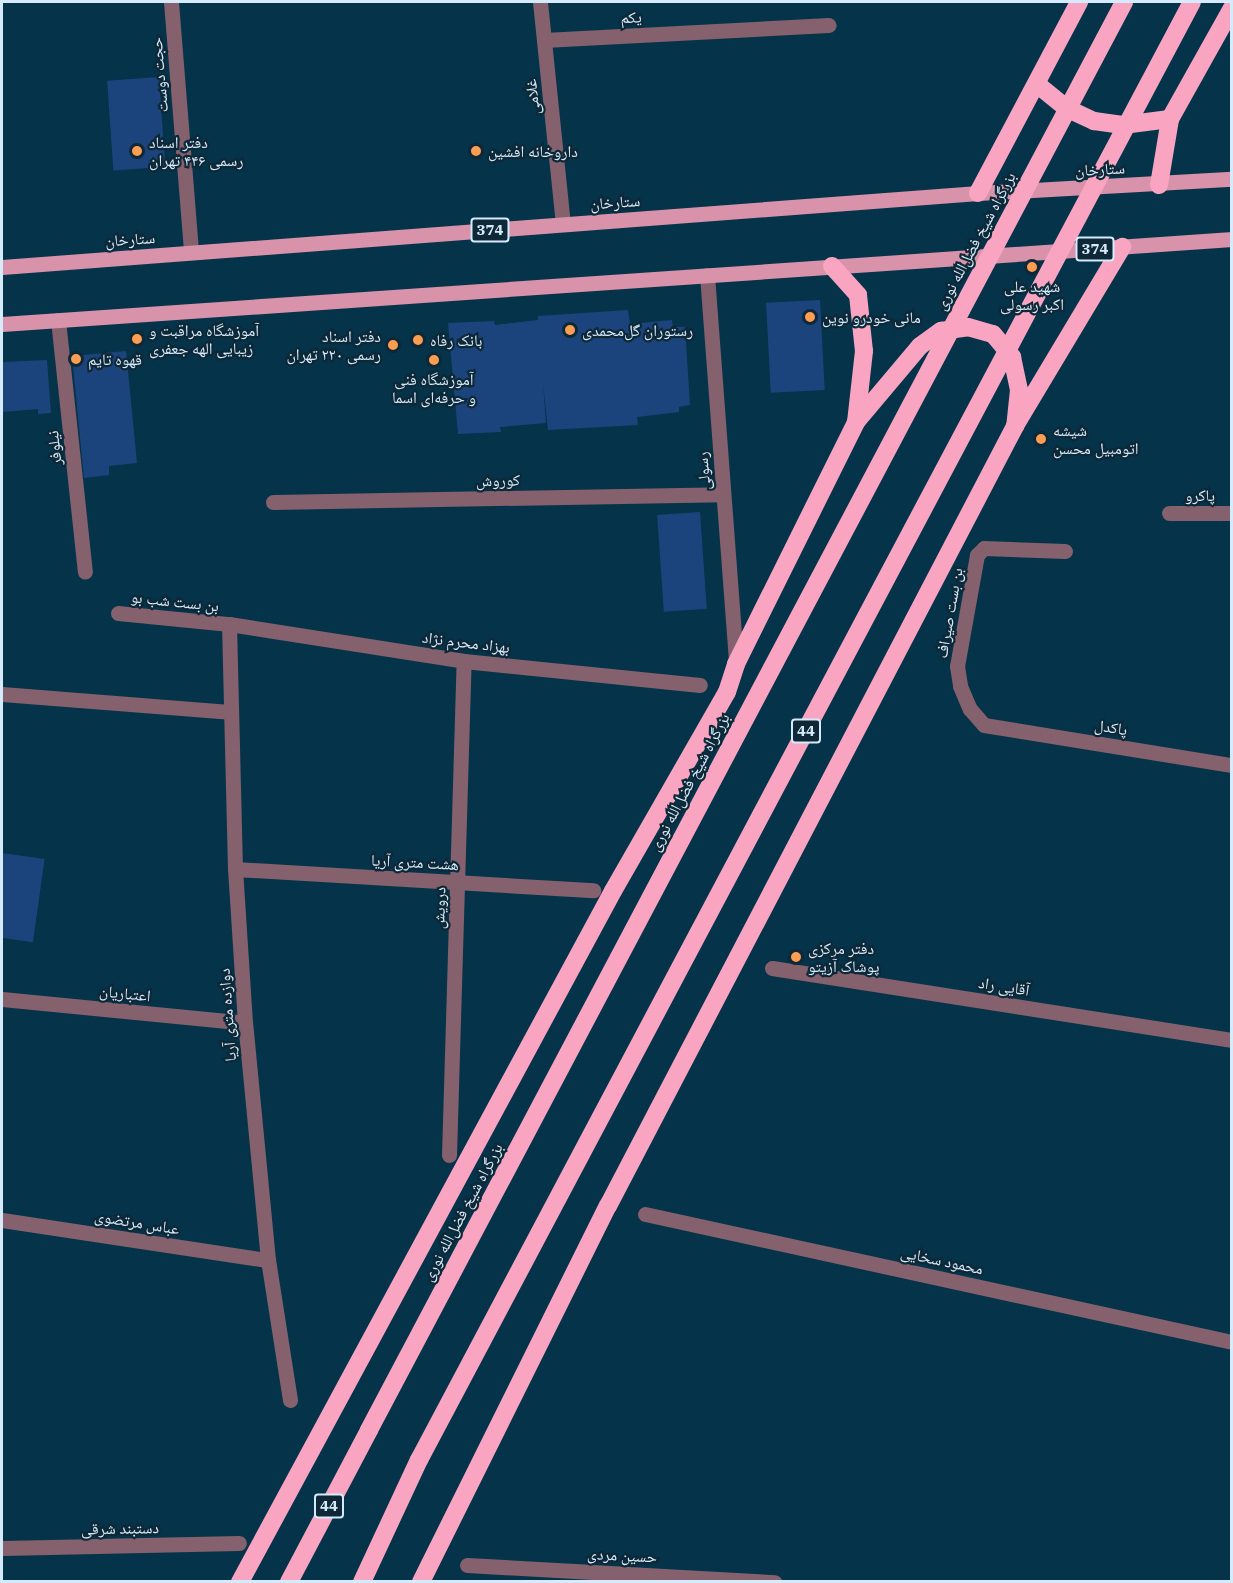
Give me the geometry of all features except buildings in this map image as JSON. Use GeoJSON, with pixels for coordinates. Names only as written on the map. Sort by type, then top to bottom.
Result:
{"type":"FeatureCollection","features":[{"type":"Feature","properties":{"kind":"highway"},"geometry":{"type":"LineString","coordinates":[[978,193],[1038,85],[1079,2]]}},
{"type":"Feature","properties":{"kind":"highway","name":"بزرگراه شیخ فضل‌الله نوری"},"geometry":{"type":"LineString","coordinates":[[289,1581],[1124,2]]}},
{"type":"Feature","properties":{"kind":"highway","name":"44"},"geometry":{"type":"LineString","coordinates":[[362,1581],[419,1460],[1192,2]]}},
{"type":"Feature","properties":{"kind":"highway"},"geometry":{"type":"LineString","coordinates":[[1159,185],[1170,119],[1232,8]]}},
{"type":"Feature","properties":{"kind":"highway"},"geometry":{"type":"LineString","coordinates":[[1038,85],[1066,108],[1094,121],[1123,125],[1170,119]]}},
{"type":"Feature","properties":{"kind":"highway"},"geometry":{"type":"LineString","coordinates":[[421,1581],[608,1206],[1015,426],[1122,247]]}},
{"type":"Feature","properties":{"kind":"highway"},"geometry":{"type":"LineString","coordinates":[[832,266],[858,295],[864,351],[856,422]]}},
{"type":"Feature","properties":{"kind":"highway"},"geometry":{"type":"LineString","coordinates":[[240,1581],[613,891],[728,692],[736,664],[856,422],[920,346],[941,330],[968,327],[993,334],[1012,357],[1019,390],[1015,426]]}},
{"type":"Feature","properties":{"kind":"main road","name":"ستارخان"},"geometry":{"type":"LineString","coordinates":[[2,267],[978,193],[1159,185],[1232,179]]}},
{"type":"Feature","properties":{"kind":"main road","name":"374"},"geometry":{"type":"LineString","coordinates":[[2,324],[1232,239]]}},
{"type":"Feature","properties":{"kind":"street","name":"حجت دوست"},"geometry":{"type":"LineString","coordinates":[[171,2],[191,252]]}},
{"type":"Feature","properties":{"kind":"street","name":"غلامی"},"geometry":{"type":"LineString","coordinates":[[540,2],[563,224]]}},
{"type":"Feature","properties":{"kind":"street","name":"یکم"},"geometry":{"type":"LineString","coordinates":[[544,40],[829,25]]}},
{"type":"Feature","properties":{"kind":"street","name":"رسولی"},"geometry":{"type":"LineString","coordinates":[[707,274],[736,664]]}},
{"type":"Feature","properties":{"kind":"street","name":"نیلوفر"},"geometry":{"type":"LineString","coordinates":[[58,320],[85,572]]}},
{"type":"Feature","properties":{"kind":"street","name":"کوروش"},"geometry":{"type":"LineString","coordinates":[[273,502],[723,494]]}},
{"type":"Feature","properties":{"kind":"street","name":"پاکرو"},"geometry":{"type":"LineString","coordinates":[[1168,513],[1232,513]]}},
{"type":"Feature","properties":{"kind":"street","name":"بن بست صیراف"},"geometry":{"type":"LineString","coordinates":[[984,725],[970,709],[960,686],[957,666],[977,555],[984,548],[1065,551]]}},
{"type":"Feature","properties":{"kind":"street","name":"بن بست شب بو"},"geometry":{"type":"LineString","coordinates":[[118,613],[229,624]]}},
{"type":"Feature","properties":{"kind":"street","name":"بهزاد محرم نژاد"},"geometry":{"type":"LineString","coordinates":[[229,624],[464,661],[700,685]]}},
{"type":"Feature","properties":{"kind":"street","name":"دوازده متری آریا"},"geometry":{"type":"LineString","coordinates":[[229,624],[229,712],[235,869],[245,1023],[268,1260],[290,1400]]}},
{"type":"Feature","properties":{"kind":"street","name":"درویش"},"geometry":{"type":"LineString","coordinates":[[449,1155],[464,661]]}},
{"type":"Feature","properties":{"kind":"street"},"geometry":{"type":"LineString","coordinates":[[2,694],[229,712]]}},
{"type":"Feature","properties":{"kind":"street","name":"پاکدل"},"geometry":{"type":"LineString","coordinates":[[984,725],[1232,765]]}},
{"type":"Feature","properties":{"kind":"street","name":"هشت متری آریا"},"geometry":{"type":"LineString","coordinates":[[235,869],[593,890]]}},
{"type":"Feature","properties":{"kind":"street","name":"آقایی راد"},"geometry":{"type":"LineString","coordinates":[[772,968],[1232,1040]]}},
{"type":"Feature","properties":{"kind":"street","name":"اعتباریان"},"geometry":{"type":"LineString","coordinates":[[2,999],[245,1023]]}},
{"type":"Feature","properties":{"kind":"street","name":"محمود سخایی"},"geometry":{"type":"LineString","coordinates":[[645,1214],[1232,1342]]}},
{"type":"Feature","properties":{"kind":"street","name":"عباس مرتضوی"},"geometry":{"type":"LineString","coordinates":[[2,1220],[268,1260]]}},
{"type":"Feature","properties":{"kind":"street","name":"دستبند شرقی"},"geometry":{"type":"LineString","coordinates":[[2,1548],[239,1543]]}},
{"type":"Feature","properties":{"kind":"street","name":"حسین مردی"},"geometry":{"type":"LineString","coordinates":[[467,1565],[776,1581]]}},
{"type":"Feature","properties":{"kind":"place","name":"دفتر اسناد رسمی ۴۴۶ تهران"},"geometry":{"type":"Point","coordinates":[137,151]}},
{"type":"Feature","properties":{"kind":"place","name":"داروخانه افشین"},"geometry":{"type":"Point","coordinates":[476,151]}},
{"type":"Feature","properties":{"kind":"place","name":"شهید علی اکبر رسولی"},"geometry":{"type":"Point","coordinates":[1032,267]}},
{"type":"Feature","properties":{"kind":"place","name":"مانی خودرو نوین"},"geometry":{"type":"Point","coordinates":[810,317]}},
{"type":"Feature","properties":{"kind":"place","name":"رستوران گل‌محمدی"},"geometry":{"type":"Point","coordinates":[570,330]}},
{"type":"Feature","properties":{"kind":"place","name":"آموزشگاه مراقبت و زیبایی الهه جعفری"},"geometry":{"type":"Point","coordinates":[137,339]}},
{"type":"Feature","properties":{"kind":"place","name":"بانک رفاه"},"geometry":{"type":"Point","coordinates":[418,340]}},
{"type":"Feature","properties":{"kind":"place","name":"دفتر اسناد رسمی ۲۲۰ تهران"},"geometry":{"type":"Point","coordinates":[393,345]}},
{"type":"Feature","properties":{"kind":"place","name":"قهوه تایم"},"geometry":{"type":"Point","coordinates":[76,359]}},
{"type":"Feature","properties":{"kind":"place","name":"آموزشگاه فنی و حرفه‌ای اسما"},"geometry":{"type":"Point","coordinates":[434,360]}},
{"type":"Feature","properties":{"kind":"place","name":"شیشه اتومبیل محسن"},"geometry":{"type":"Point","coordinates":[1041,439]}},
{"type":"Feature","properties":{"kind":"place","name":"دفتر مرکزی پوشاک آزیتو"},"geometry":{"type":"Point","coordinates":[796,957]}}]}
